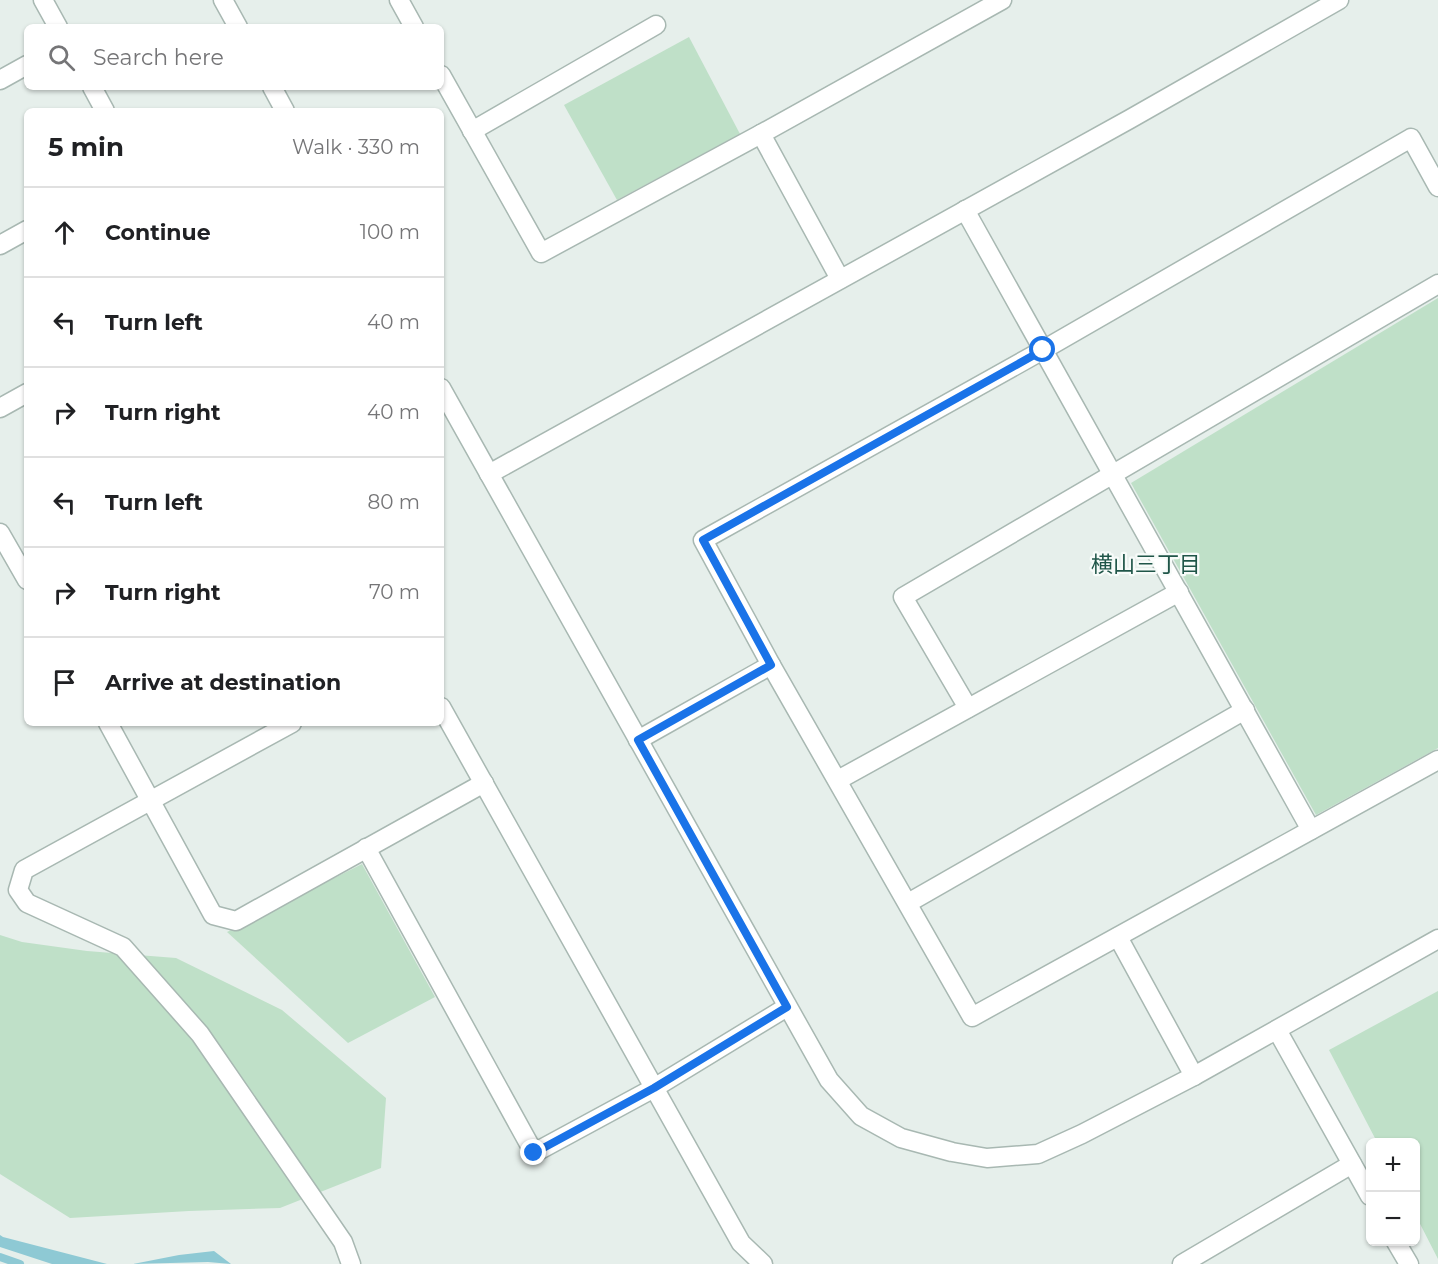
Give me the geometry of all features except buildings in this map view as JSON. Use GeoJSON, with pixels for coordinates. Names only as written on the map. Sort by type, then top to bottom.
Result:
{"type":"FeatureCollection","features":[{"type":"Feature","properties":{"kind":"street"},"geometry":{"type":"LineString","coordinates":[[43,0],[56,24]]}},
{"type":"Feature","properties":{"kind":"street"},"geometry":{"type":"LineString","coordinates":[[223,0],[236,24]]}},
{"type":"Feature","properties":{"kind":"street"},"geometry":{"type":"LineString","coordinates":[[444,80],[541,253],[761,135],[1002,0]]}},
{"type":"Feature","properties":{"kind":"street"},"geometry":{"type":"LineString","coordinates":[[489,474],[1339,0]]}},
{"type":"Feature","properties":{"kind":"street"},"geometry":{"type":"LineString","coordinates":[[404,2],[413,24]]}},
{"type":"Feature","properties":{"kind":"street"},"geometry":{"type":"LineString","coordinates":[[472,131],[656,25]]}},
{"type":"Feature","properties":{"kind":"street"},"geometry":{"type":"LineString","coordinates":[[0,81],[24,67]]}},
{"type":"Feature","properties":{"kind":"street"},"geometry":{"type":"LineString","coordinates":[[94,90],[103,108]]}},
{"type":"Feature","properties":{"kind":"street"},"geometry":{"type":"LineString","coordinates":[[274,90],[283,108]]}},
{"type":"Feature","properties":{"kind":"street"},"geometry":{"type":"LineString","coordinates":[[761,135],[840,279]]}},
{"type":"Feature","properties":{"kind":"street"},"geometry":{"type":"LineString","coordinates":[[1438,187],[1411,138],[1043,350],[703,540],[771,665],[972,1017],[1438,760]]}},
{"type":"Feature","properties":{"kind":"street"},"geometry":{"type":"LineString","coordinates":[[965,210],[1311,830]]}},
{"type":"Feature","properties":{"kind":"street"},"geometry":{"type":"LineString","coordinates":[[0,245],[24,232]]}},
{"type":"Feature","properties":{"kind":"street"},"geometry":{"type":"LineString","coordinates":[[968,708],[903,597],[1438,284]]}},
{"type":"Feature","properties":{"kind":"street"},"geometry":{"type":"LineString","coordinates":[[444,393],[829,1080],[861,1116],[902,1138],[952,1152],[987,1158],[1038,1154],[1194,1076],[1438,939]]}},
{"type":"Feature","properties":{"kind":"street"},"geometry":{"type":"LineString","coordinates":[[0,408],[24,395]]}},
{"type":"Feature","properties":{"kind":"street"},"geometry":{"type":"LineString","coordinates":[[0,533],[20,553],[24,568]]}},
{"type":"Feature","properties":{"kind":"street"},"geometry":{"type":"LineString","coordinates":[[838,780],[1179,592]]}},
{"type":"Feature","properties":{"kind":"street"},"geometry":{"type":"LineString","coordinates":[[638,740],[771,665]]}},
{"type":"Feature","properties":{"kind":"street"},"geometry":{"type":"LineString","coordinates":[[908,903],[1245,710]]}},
{"type":"Feature","properties":{"kind":"street"},"geometry":{"type":"LineString","coordinates":[[444,712],[741,1243],[763,1264]]}},
{"type":"Feature","properties":{"kind":"street"},"geometry":{"type":"LineString","coordinates":[[110,726],[213,915],[236,921],[484,783]]}},
{"type":"Feature","properties":{"kind":"street"},"geometry":{"type":"LineString","coordinates":[[287,726],[24,870],[18,890],[27,903],[123,947],[200,1034],[343,1242],[351,1264]]}},
{"type":"Feature","properties":{"kind":"street"},"geometry":{"type":"LineString","coordinates":[[366,848],[534,1153],[654,1088],[787,1007]]}},
{"type":"Feature","properties":{"kind":"street"},"geometry":{"type":"LineString","coordinates":[[1118,937],[1194,1076]]}},
{"type":"Feature","properties":{"kind":"street"},"geometry":{"type":"LineString","coordinates":[[1277,1030],[1369,1192]]}},
{"type":"Feature","properties":{"kind":"street"},"geometry":{"type":"LineString","coordinates":[[1182,1264],[1352,1164]]}},
{"type":"Feature","properties":{"kind":"street"},"geometry":{"type":"LineString","coordinates":[[1398,1246],[1409,1264]]}},
{"type":"Feature","properties":{"kind":"green space"},"geometry":{"type":"Polygon","coordinates":[[[689,37],[740,134],[617,200],[564,105],[689,37]]]}},
{"type":"Feature","properties":{"kind":"green space"},"geometry":{"type":"Polygon","coordinates":[[[1438,298],[1438,748],[1316,815],[1131,483],[1438,298]]]}},
{"type":"Feature","properties":{"kind":"green space"},"geometry":{"type":"Polygon","coordinates":[[[362,864],[435,997],[348,1043],[227,932],[362,864]]]}},
{"type":"Feature","properties":{"kind":"green space"},"geometry":{"type":"Polygon","coordinates":[[[0,935],[22,942],[87,951],[176,958],[282,1010],[386,1098],[381,1168],[280,1208],[70,1218],[0,1174],[0,935]]]}},
{"type":"Feature","properties":{"kind":"green space"},"geometry":{"type":"Polygon","coordinates":[[[1438,991],[1438,1259],[1420,1224],[1420,1138],[1375,1138],[1329,1050],[1438,991]]]}},
{"type":"Feature","properties":{"kind":"water"},"geometry":{"type":"Polygon","coordinates":[[[0,1235],[107,1264],[52,1264],[0,1247],[0,1235]]]}},
{"type":"Feature","properties":{"kind":"water"},"geometry":{"type":"Polygon","coordinates":[[[214,1251],[231,1264],[208,1262],[133,1264],[179,1255],[214,1251]]]}},
{"type":"Feature","properties":{"kind":"waterway"},"geometry":{"type":"LineString","coordinates":[[0,1257],[20,1264]]}},
{"type":"Feature","properties":{"kind":"district","name":"横山三丁目"},"geometry":{"type":"Point","coordinates":[1146,564]}},
{"type":"Feature","properties":{"kind":"route"},"geometry":{"type":"LineString","coordinates":[[534,1153],[654,1088],[787,1007],[638,740],[771,665],[703,540],[1043,350]]}}]}
